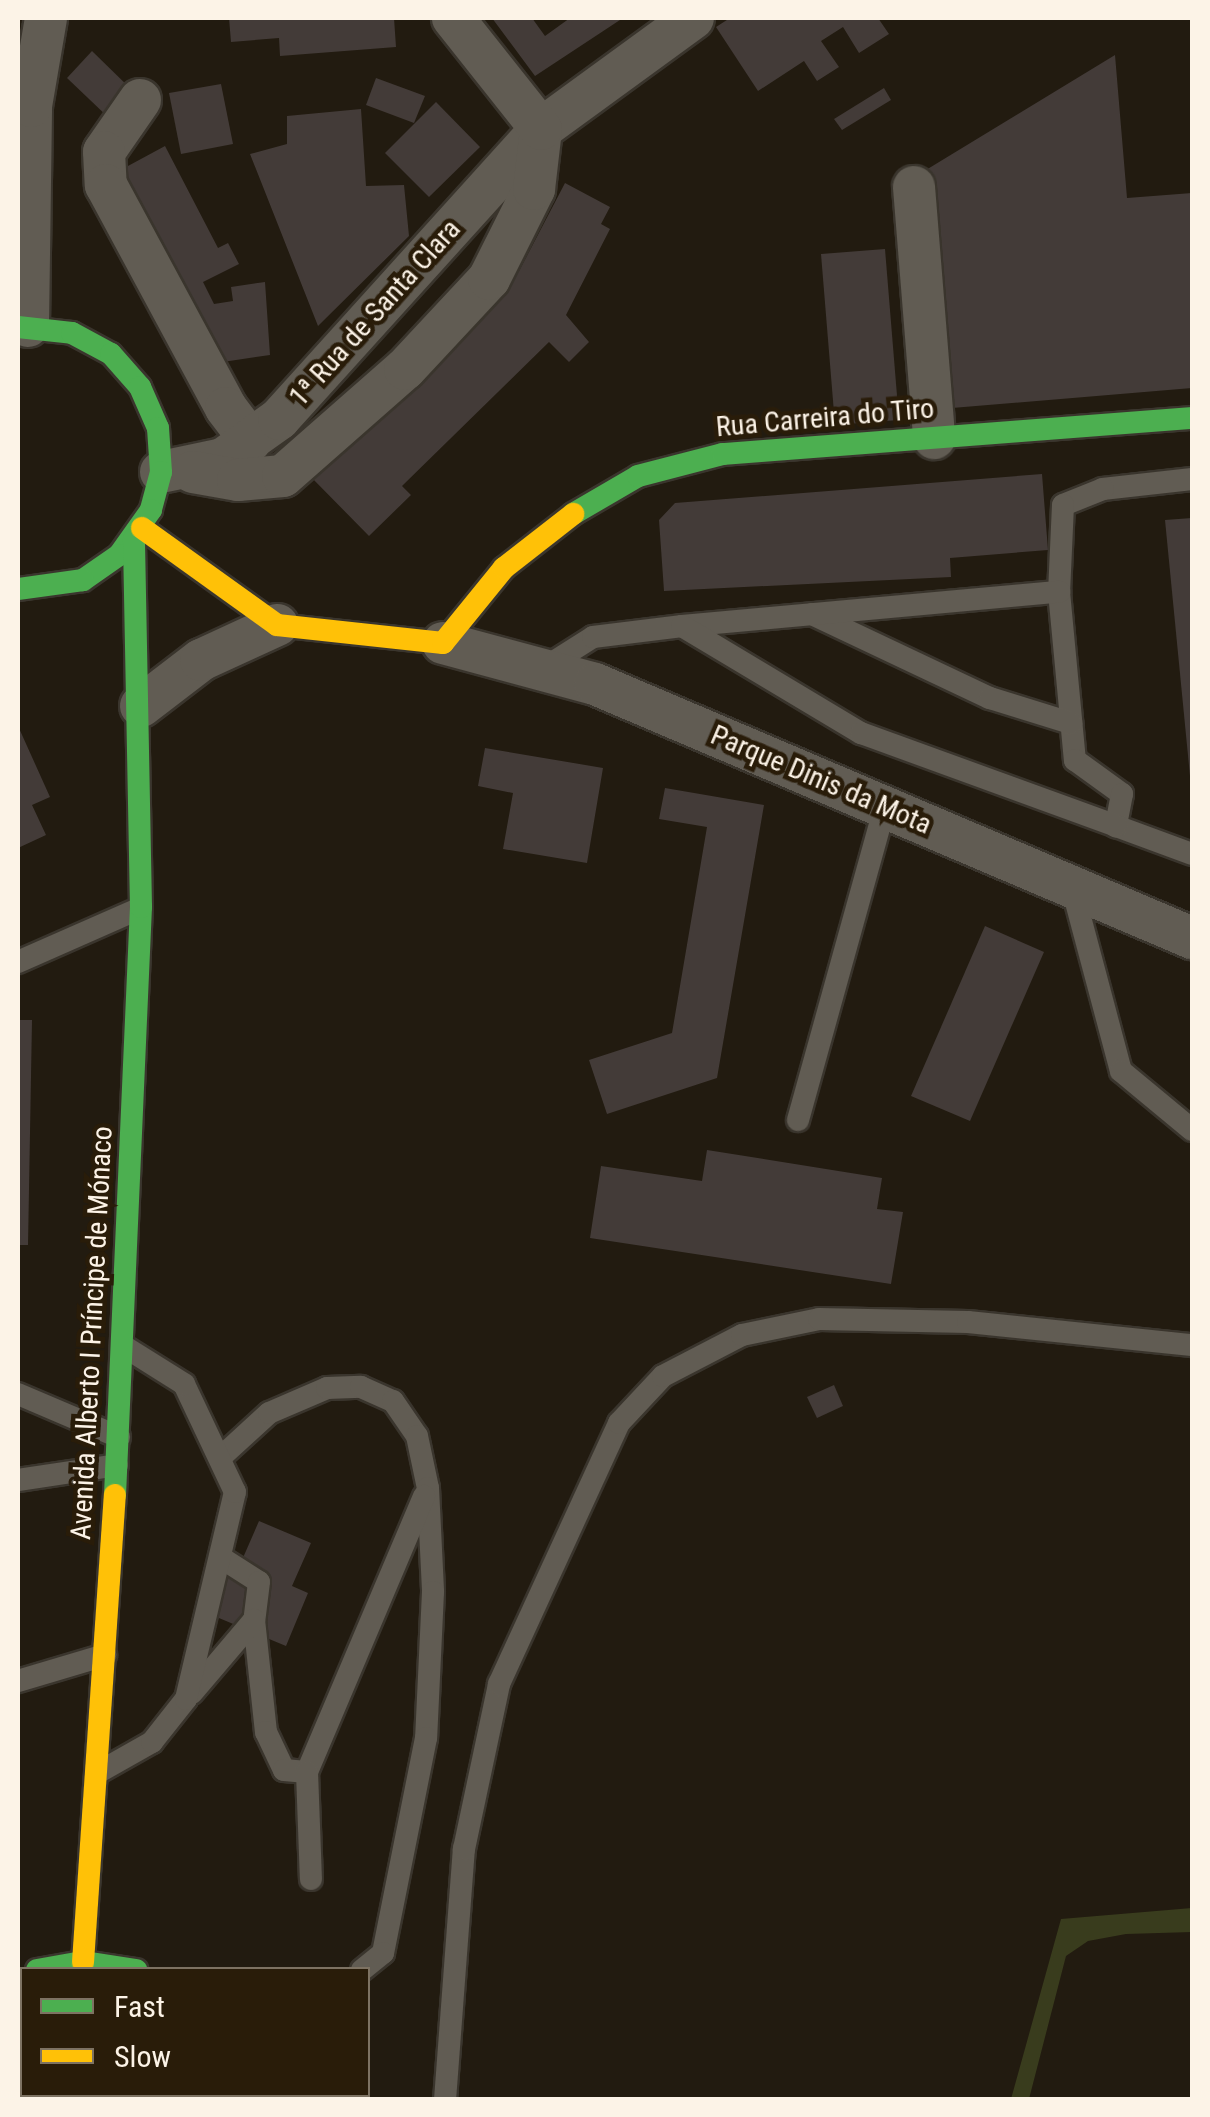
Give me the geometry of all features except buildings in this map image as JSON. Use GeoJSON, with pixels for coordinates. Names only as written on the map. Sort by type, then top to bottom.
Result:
{"type":"FeatureCollection","features":[{"type":"Feature","properties":{"kind":"main road"},"geometry":{"type":"LineString","coordinates":[[18,590],[40,591],[82,580],[138,533],[175,471],[140,387],[111,354],[72,333],[23,326]]}},
{"type":"Feature","properties":{"kind":"main road","name":"Rua Carreira do Tiro"},"geometry":{"type":"LineString","coordinates":[[442,644],[504,568],[564,519],[638,476],[723,454],[1192,418]]}},
{"type":"Feature","properties":{"kind":"main road"},"geometry":{"type":"LineString","coordinates":[[138,533],[277,626],[442,644]]}},
{"type":"Feature","properties":{"kind":"main road","name":"Avenida Alberto I Príncipe de Mónaco"},"geometry":{"type":"LineString","coordinates":[[83,1962],[124,1346],[141,907],[138,533]]}},
{"type":"Feature","properties":{"kind":"main road","name":"Avenida Alberto I Príncipe de Mónaco"},"geometry":{"type":"LineString","coordinates":[[82,580],[127,654],[141,706]]}},
{"type":"Feature","properties":{"kind":"main road"},"geometry":{"type":"LineString","coordinates":[[54,1967],[83,1962],[116,1967]]}},
{"type":"Feature","properties":{"kind":"street"},"geometry":{"type":"LineString","coordinates":[[23,326],[31,106],[46,18]]}},
{"type":"Feature","properties":{"kind":"street"},"geometry":{"type":"LineString","coordinates":[[453,18],[541,129],[693,18]]}},
{"type":"Feature","properties":{"kind":"street"},"geometry":{"type":"LineString","coordinates":[[140,100],[104,152],[106,185],[226,408],[251,441]]}},
{"type":"Feature","properties":{"kind":"street","name":"1ª Rua de Santa Clara"},"geometry":{"type":"LineString","coordinates":[[175,471],[251,441],[297,400],[541,129]]}},
{"type":"Feature","properties":{"kind":"street","name":"1ª Rua de Santa Clara"},"geometry":{"type":"LineString","coordinates":[[175,471],[238,480],[283,476],[405,370],[489,279],[534,189],[541,129]]}},
{"type":"Feature","properties":{"kind":"street"},"geometry":{"type":"LineString","coordinates":[[914,187],[934,438]]}},
{"type":"Feature","properties":{"kind":"street"},"geometry":{"type":"LineString","coordinates":[[141,706],[202,660],[277,626]]}},
{"type":"Feature","properties":{"kind":"street","name":"Parque Dinis da Mota"},"geometry":{"type":"LineString","coordinates":[[442,644],[544,668],[1192,938]]}},
{"type":"Feature","properties":{"kind":"lane"},"geometry":{"type":"LineString","coordinates":[[1116,826],[1122,794],[1075,760],[1059,592],[1063,505],[1103,489],[1192,480]]}},
{"type":"Feature","properties":{"kind":"lane"},"geometry":{"type":"LineString","coordinates":[[544,668],[592,637],[1059,592]]}},
{"type":"Feature","properties":{"kind":"lane"},"geometry":{"type":"LineString","coordinates":[[812,614],[990,698],[1072,723]]}},
{"type":"Feature","properties":{"kind":"lane"},"geometry":{"type":"LineString","coordinates":[[682,626],[861,733],[1192,854]]}},
{"type":"Feature","properties":{"kind":"lane"},"geometry":{"type":"LineString","coordinates":[[798,1120],[885,807]]}},
{"type":"Feature","properties":{"kind":"lane"},"geometry":{"type":"LineString","coordinates":[[1072,886],[1121,1070],[1192,1130]]}},
{"type":"Feature","properties":{"kind":"lane"},"geometry":{"type":"LineString","coordinates":[[18,962],[141,907]]}},
{"type":"Feature","properties":{"kind":"lane"},"geometry":{"type":"LineString","coordinates":[[444,2100],[464,1849],[499,1684],[620,1424],[662,1376],[742,1335],[819,1319],[968,1322],[1192,1345]]}},
{"type":"Feature","properties":{"kind":"lane"},"geometry":{"type":"LineString","coordinates":[[124,1346],[184,1384],[235,1492],[186,1699]]}},
{"type":"Feature","properties":{"kind":"lane"},"geometry":{"type":"LineString","coordinates":[[220,1457],[269,1413],[327,1388],[361,1388],[392,1402],[416,1436],[428,1488],[433,1592],[426,1738],[382,1953],[366,1967]]}},
{"type":"Feature","properties":{"kind":"lane"},"geometry":{"type":"LineString","coordinates":[[18,1394],[118,1436]]}},
{"type":"Feature","properties":{"kind":"lane"},"geometry":{"type":"LineString","coordinates":[[18,1480],[116,1465]]}},
{"type":"Feature","properties":{"kind":"lane"},"geometry":{"type":"LineString","coordinates":[[311,1879],[307,1772],[428,1488]]}},
{"type":"Feature","properties":{"kind":"lane"},"geometry":{"type":"LineString","coordinates":[[220,1557],[258,1582],[254,1620],[266,1732],[284,1770],[307,1772]]}},
{"type":"Feature","properties":{"kind":"lane"},"geometry":{"type":"LineString","coordinates":[[96,1774],[152,1742],[254,1620]]}},
{"type":"Feature","properties":{"kind":"lane"},"geometry":{"type":"LineString","coordinates":[[18,1681],[106,1656]]}},
{"type":"Feature","properties":{"kind":"green space"},"geometry":{"type":"Polygon","coordinates":[[[1192,1908],[1192,1932],[1126,1934],[1088,1941],[1066,1956],[1029,2099],[1011,2099],[1061,1919],[1192,1908]]]}},
{"type":"Feature","properties":{"kind":"water"},"geometry":{"type":"Polygon","coordinates":[[[20,2068],[20,2097],[216,2099],[18,2099],[20,2068]]]}},
{"type":"Feature","properties":{"kind":"traffic: fast"},"geometry":{"type":"LineString","coordinates":[[18,327],[72,333],[111,354],[140,387],[158,428],[161,472],[151,510],[119,555],[83,580],[18,589]]}},
{"type":"Feature","properties":{"kind":"traffic: fast"},"geometry":{"type":"LineString","coordinates":[[573,514],[638,476],[723,454],[1192,418]]}},
{"type":"Feature","properties":{"kind":"traffic: fast"},"geometry":{"type":"LineString","coordinates":[[115,1495],[141,907],[134,539]]}},
{"type":"Feature","properties":{"kind":"traffic: fast"},"geometry":{"type":"LineString","coordinates":[[54,1967],[83,1962],[116,1967]]}},
{"type":"Feature","properties":{"kind":"traffic: slow"},"geometry":{"type":"LineString","coordinates":[[142,528],[277,625],[443,643],[504,568],[573,514]]}},
{"type":"Feature","properties":{"kind":"traffic: slow"},"geometry":{"type":"LineString","coordinates":[[83,1962],[115,1495]]}}]}
